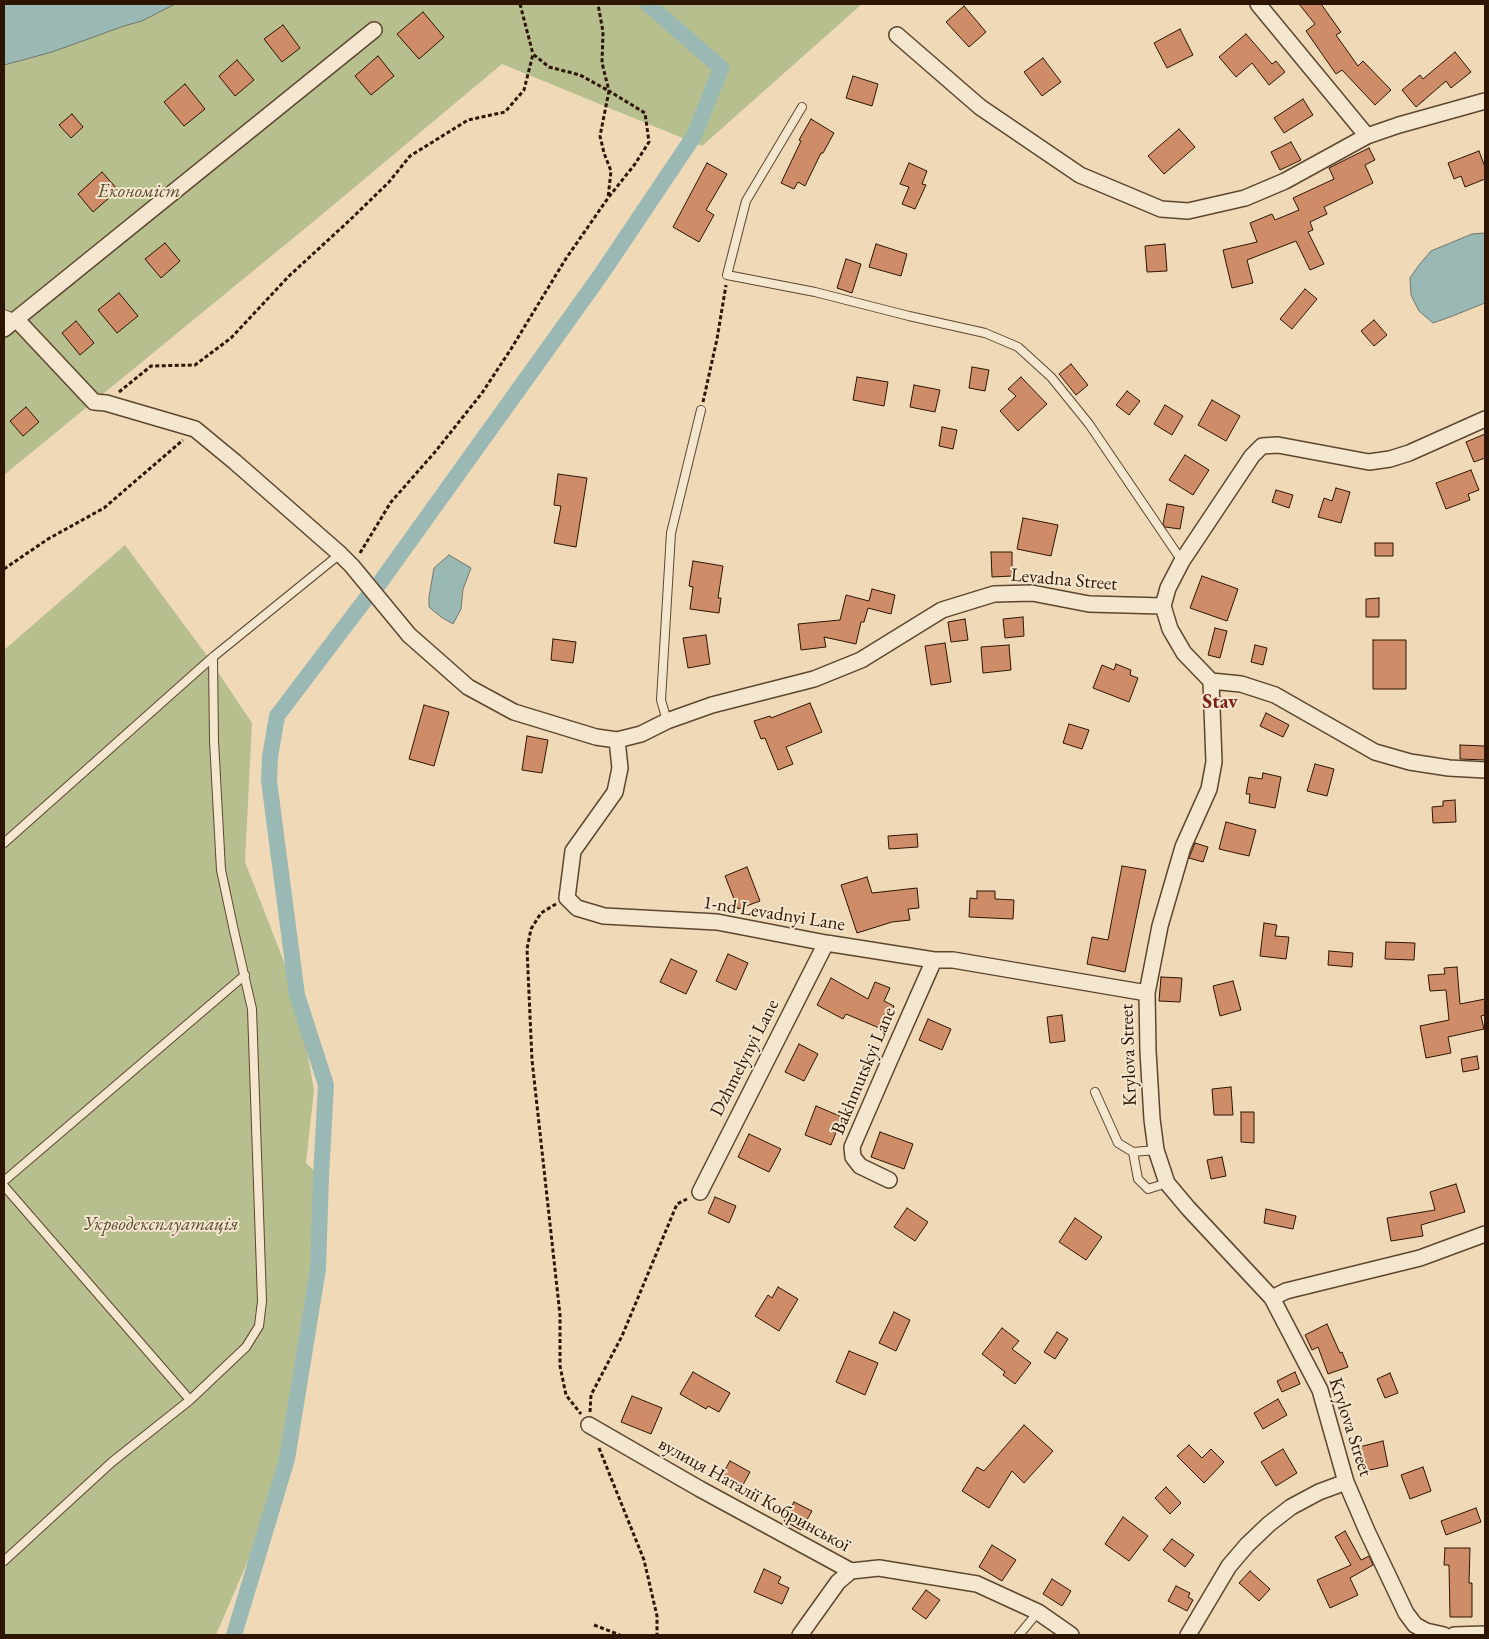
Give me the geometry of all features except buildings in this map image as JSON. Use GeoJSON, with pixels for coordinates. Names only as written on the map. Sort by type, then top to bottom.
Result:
{"type":"FeatureCollection","features":[{"type":"Feature","properties":{"kind":"street"},"geometry":{"type":"LineString","coordinates":[[1258,4],[1367,136]]}},
{"type":"Feature","properties":{"kind":"street"},"geometry":{"type":"LineString","coordinates":[[4,329],[10,316],[374,30]]}},
{"type":"Feature","properties":{"kind":"street"},"geometry":{"type":"LineString","coordinates":[[897,35],[980,107],[1060,162],[1080,175],[1160,209],[1188,211],[1245,198],[1285,181],[1367,136],[1485,101]]}},
{"type":"Feature","properties":{"kind":"street"},"geometry":{"type":"LineString","coordinates":[[10,316],[94,402],[106,403],[195,429]]}},
{"type":"Feature","properties":{"kind":"street"},"geometry":{"type":"LineString","coordinates":[[1485,420],[1409,453],[1369,462],[1278,445],[1262,446],[1252,456],[1182,561],[1168,588],[1163,606],[1170,629],[1184,653],[1211,681],[1241,684],[1275,696],[1375,752],[1410,762],[1449,768],[1485,770]]}},
{"type":"Feature","properties":{"kind":"street","name":"Levadna Street"},"geometry":{"type":"LineString","coordinates":[[195,429],[340,554],[409,636],[468,687],[514,712],[596,737],[617,740],[641,734],[667,721],[712,705],[814,679],[861,660],[942,610],[994,594],[1032,593],[1089,604],[1163,606]]}},
{"type":"Feature","properties":{"kind":"street","name":"Krylova Street"},"geometry":{"type":"LineString","coordinates":[[1211,681],[1214,762],[1209,789],[1183,847],[1160,926],[1147,993],[1148,1061],[1156,1150],[1167,1183],[1272,1298],[1320,1390],[1346,1482],[1406,1613],[1415,1626],[1426,1631],[1444,1635]]}},
{"type":"Feature","properties":{"kind":"street"},"geometry":{"type":"LineString","coordinates":[[567,898],[573,851],[615,792],[620,768],[617,740]]}},
{"type":"Feature","properties":{"kind":"street","name":"1-nd Levadnyi Lane"},"geometry":{"type":"LineString","coordinates":[[567,898],[577,908],[604,916],[717,922],[826,943],[934,960],[953,960],[1147,993]]}},
{"type":"Feature","properties":{"kind":"street","name":"Dzhmelynyi Lane"},"geometry":{"type":"LineString","coordinates":[[700,1192],[826,943]]}},
{"type":"Feature","properties":{"kind":"street","name":"Bakhmutskyi Lane"},"geometry":{"type":"LineString","coordinates":[[889,1180],[860,1166],[853,1157],[852,1147],[934,960]]}},
{"type":"Feature","properties":{"kind":"street"},"geometry":{"type":"LineString","coordinates":[[1272,1298],[1286,1291],[1420,1258],[1485,1234]]}},
{"type":"Feature","properties":{"kind":"street","name":"вулиця Наталії Кобринської"},"geometry":{"type":"LineString","coordinates":[[589,1425],[700,1489],[851,1571],[879,1568],[977,1584],[1038,1612],[1072,1635]]}},
{"type":"Feature","properties":{"kind":"street"},"geometry":{"type":"LineString","coordinates":[[1188,1635],[1229,1566],[1247,1545],[1291,1506],[1319,1492],[1346,1482]]}},
{"type":"Feature","properties":{"kind":"street"},"geometry":{"type":"LineString","coordinates":[[800,1635],[838,1582],[851,1571]]}},
{"type":"Feature","properties":{"kind":"street"},"geometry":{"type":"LineString","coordinates":[[1454,1635],[1485,1634]]}},
{"type":"Feature","properties":{"kind":"lane"},"geometry":{"type":"LineString","coordinates":[[802,107],[746,201],[727,275],[815,292],[986,333],[1018,347],[1051,377],[1089,424],[1182,561]]}},
{"type":"Feature","properties":{"kind":"lane"},"geometry":{"type":"LineString","coordinates":[[667,721],[661,700],[671,533],[701,410]]}},
{"type":"Feature","properties":{"kind":"lane"},"geometry":{"type":"LineString","coordinates":[[4,843],[212,657],[340,554]]}},
{"type":"Feature","properties":{"kind":"lane"},"geometry":{"type":"LineString","coordinates":[[4,1561],[112,1462],[190,1400],[246,1347],[259,1326],[262,1301],[252,1010],[221,870],[214,741],[212,657]]}},
{"type":"Feature","properties":{"kind":"lane"},"geometry":{"type":"LineString","coordinates":[[4,1180],[245,975]]}},
{"type":"Feature","properties":{"kind":"lane"},"geometry":{"type":"LineString","coordinates":[[1095,1092],[1118,1143],[1133,1152],[1156,1150]]}},
{"type":"Feature","properties":{"kind":"lane"},"geometry":{"type":"LineString","coordinates":[[1133,1152],[1138,1179],[1148,1189],[1167,1183]]}},
{"type":"Feature","properties":{"kind":"lane"},"geometry":{"type":"LineString","coordinates":[[4,1186],[190,1400]]}},
{"type":"Feature","properties":{"kind":"lane"},"geometry":{"type":"LineString","coordinates":[[1019,1635],[1038,1612]]}},
{"type":"Feature","properties":{"kind":"path"},"geometry":{"type":"LineString","coordinates":[[106,403],[151,366],[195,365],[231,338],[289,276],[351,220],[389,182],[410,156],[468,120],[505,112],[524,90],[533,54],[520,4]]}},
{"type":"Feature","properties":{"kind":"path"},"geometry":{"type":"LineString","coordinates":[[598,4],[603,32],[602,63],[609,91],[600,136],[611,171],[608,198]]}},
{"type":"Feature","properties":{"kind":"path"},"geometry":{"type":"LineString","coordinates":[[352,566],[391,502],[482,393],[565,260],[649,142],[645,113],[580,75],[549,67],[533,54]]}},
{"type":"Feature","properties":{"kind":"path"},"geometry":{"type":"LineString","coordinates":[[701,410],[718,340],[727,275]]}},
{"type":"Feature","properties":{"kind":"path"},"geometry":{"type":"LineString","coordinates":[[4,569],[48,538],[104,508],[195,429]]}},
{"type":"Feature","properties":{"kind":"path"},"geometry":{"type":"LineString","coordinates":[[567,898],[541,913],[531,929],[527,949],[532,1060],[560,1315],[560,1366],[566,1395],[589,1425],[644,1560],[657,1616],[657,1635]]}},
{"type":"Feature","properties":{"kind":"path"},"geometry":{"type":"LineString","coordinates":[[589,1425],[591,1395],[622,1336],[676,1204],[700,1192]]}},
{"type":"Feature","properties":{"kind":"path"},"geometry":{"type":"LineString","coordinates":[[594,1625],[620,1635]]}},
{"type":"Feature","properties":{"kind":"green space","name":"Економіст"},"geometry":{"type":"Polygon","coordinates":[[[4,4],[862,4],[702,146],[502,64],[319,217],[4,475],[4,4]]]}},
{"type":"Feature","properties":{"kind":"green space","name":"Укрводексплуатація"},"geometry":{"type":"Polygon","coordinates":[[[125,545],[205,653],[252,723],[245,862],[297,995],[314,1090],[306,1163],[321,1177],[318,1269],[302,1358],[268,1514],[216,1635],[4,1635],[4,650],[125,545]]]}},
{"type":"Feature","properties":{"kind":"water"},"geometry":{"type":"Polygon","coordinates":[[[4,4],[175,4],[142,21],[52,52],[4,65],[4,4]]]}},
{"type":"Feature","properties":{"kind":"water"},"geometry":{"type":"Polygon","coordinates":[[[1485,233],[1485,303],[1433,323],[1419,311],[1411,295],[1410,278],[1431,251],[1472,234],[1485,233]]]}},
{"type":"Feature","properties":{"kind":"water"},"geometry":{"type":"Polygon","coordinates":[[[449,555],[471,568],[463,589],[461,609],[453,624],[429,607],[434,568],[449,555]]]}},
{"type":"Feature","properties":{"kind":"waterway"},"geometry":{"type":"LineString","coordinates":[[379,584],[600,276],[694,136],[721,68],[648,4]]}},
{"type":"Feature","properties":{"kind":"waterway"},"geometry":{"type":"LineString","coordinates":[[234,1635],[287,1459],[318,1269],[326,1085],[297,995],[269,781],[270,757],[277,716],[368,596]]}},
{"type":"Feature","properties":{"kind":"district","name":"Stav"},"geometry":{"type":"Point","coordinates":[1220,703]}}]}
